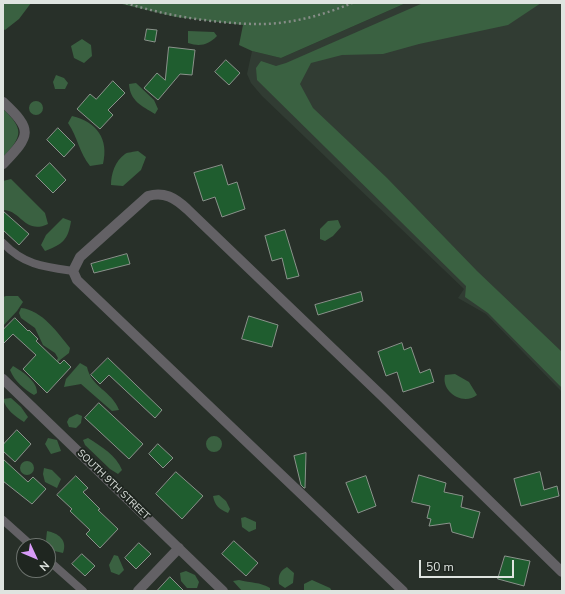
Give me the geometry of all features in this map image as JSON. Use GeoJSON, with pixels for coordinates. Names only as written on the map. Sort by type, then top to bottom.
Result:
{"type":"FeatureCollection","features":[{"type":"Feature","properties":{"kind":"street"},"geometry":{"type":"LineString","coordinates":[[3,102],[20,118],[25,126],[26,133],[17,150],[3,164]]}},
{"type":"Feature","properties":{"kind":"street"},"geometry":{"type":"LineString","coordinates":[[403,591],[77,280],[73,271],[80,257],[148,196],[157,193],[175,198],[371,385],[562,572]]}},
{"type":"Feature","properties":{"kind":"street","name":"SOUTH 9TH STREET"},"geometry":{"type":"LineString","coordinates":[[3,379],[224,591]]}},
{"type":"Feature","properties":{"kind":"street"},"geometry":{"type":"LineString","coordinates":[[138,591],[179,548]]}},
{"type":"Feature","properties":{"kind":"lane"},"geometry":{"type":"LineString","coordinates":[[3,243],[24,261],[39,266],[73,271]]}},
{"type":"Feature","properties":{"kind":"lane"},"geometry":{"type":"LineString","coordinates":[[3,520],[23,538]]}},
{"type":"Feature","properties":{"kind":"lane"},"geometry":{"type":"LineString","coordinates":[[56,567],[83,591]]}},
{"type":"Feature","properties":{"kind":"path"},"geometry":{"type":"LineString","coordinates":[[126,3],[176,15],[260,24],[291,21],[332,11],[352,3]]}},
{"type":"Feature","properties":{"kind":"shaded area"},"geometry":{"type":"Polygon","coordinates":[[[406,3],[562,3],[562,392],[486,314],[458,298],[464,289],[262,96],[251,83],[247,74],[252,51],[281,58],[406,3]]]}},
{"type":"Feature","properties":{"kind":"green space"},"geometry":{"type":"Polygon","coordinates":[[[5,3],[31,3],[19,19],[5,30],[3,29],[3,5],[5,3]]]}},
{"type":"Feature","properties":{"kind":"green space"},"geometry":{"type":"Polygon","coordinates":[[[118,3],[406,3],[281,58],[252,51],[239,45],[243,25],[176,17],[118,3]]]}},
{"type":"Feature","properties":{"kind":"green space"},"geometry":{"type":"Polygon","coordinates":[[[423,3],[541,3],[508,25],[419,44],[383,54],[342,55],[311,63],[300,84],[313,108],[387,178],[477,271],[562,352],[562,388],[488,313],[465,297],[466,286],[257,80],[256,68],[261,61],[276,66],[286,63],[423,3]]]}},
{"type":"Feature","properties":{"kind":"green space"},"geometry":{"type":"Polygon","coordinates":[[[188,31],[214,32],[217,36],[204,44],[192,44],[188,43],[188,31]]]}},
{"type":"Feature","properties":{"kind":"green space"},"geometry":{"type":"Polygon","coordinates":[[[82,39],[91,45],[92,56],[84,63],[74,58],[71,46],[82,39]]]}},
{"type":"Feature","properties":{"kind":"green space"},"geometry":{"type":"Polygon","coordinates":[[[56,75],[64,78],[68,83],[65,89],[55,89],[53,82],[56,75]]]}},
{"type":"Feature","properties":{"kind":"green space"},"geometry":{"type":"Polygon","coordinates":[[[136,83],[154,100],[158,109],[155,114],[134,99],[129,84],[136,83]]]}},
{"type":"Feature","properties":{"kind":"green space"},"geometry":{"type":"Polygon","coordinates":[[[33,101],[39,101],[43,105],[43,111],[39,115],[33,115],[29,111],[29,105],[33,101]]]}},
{"type":"Feature","properties":{"kind":"green space"},"geometry":{"type":"Polygon","coordinates":[[[3,109],[15,122],[18,127],[18,133],[17,138],[10,150],[3,157],[3,109]]]}},
{"type":"Feature","properties":{"kind":"green space"},"geometry":{"type":"Polygon","coordinates":[[[72,116],[88,123],[99,133],[104,147],[103,164],[90,166],[86,161],[68,123],[72,116]]]}},
{"type":"Feature","properties":{"kind":"green space"},"geometry":{"type":"Polygon","coordinates":[[[138,151],[146,157],[141,170],[123,186],[111,185],[113,172],[119,160],[126,153],[138,151]]]}},
{"type":"Feature","properties":{"kind":"green space"},"geometry":{"type":"Polygon","coordinates":[[[11,179],[45,213],[48,224],[40,227],[34,226],[28,224],[9,211],[3,210],[3,181],[11,179]]]}},
{"type":"Feature","properties":{"kind":"green space"},"geometry":{"type":"Polygon","coordinates":[[[63,218],[71,221],[66,237],[56,246],[45,251],[41,245],[46,235],[63,218]]]}},
{"type":"Feature","properties":{"kind":"green space"},"geometry":{"type":"Polygon","coordinates":[[[338,220],[341,227],[333,236],[325,241],[320,239],[320,229],[328,221],[338,220]]]}},
{"type":"Feature","properties":{"kind":"green space"},"geometry":{"type":"Polygon","coordinates":[[[18,296],[23,302],[3,326],[3,297],[18,296]]]}},
{"type":"Feature","properties":{"kind":"green space"},"geometry":{"type":"Polygon","coordinates":[[[21,308],[36,313],[43,318],[55,329],[70,348],[69,353],[60,360],[47,376],[58,358],[55,353],[43,345],[35,328],[21,318],[19,313],[21,308]]]}},
{"type":"Feature","properties":{"kind":"green space"},"geometry":{"type":"Polygon","coordinates":[[[80,363],[87,367],[89,374],[112,398],[119,410],[112,411],[81,384],[64,387],[66,379],[80,363]]]}},
{"type":"Feature","properties":{"kind":"green space"},"geometry":{"type":"Polygon","coordinates":[[[13,366],[32,381],[37,389],[37,393],[34,395],[17,382],[10,370],[13,366]]]}},
{"type":"Feature","properties":{"kind":"green space"},"geometry":{"type":"Polygon","coordinates":[[[455,374],[469,382],[477,395],[466,399],[454,396],[446,387],[445,375],[455,374]]]}},
{"type":"Feature","properties":{"kind":"green space"},"geometry":{"type":"Polygon","coordinates":[[[11,398],[21,407],[28,417],[24,422],[14,415],[4,403],[3,399],[11,398]]]}},
{"type":"Feature","properties":{"kind":"green space"},"geometry":{"type":"Polygon","coordinates":[[[77,414],[82,416],[81,423],[76,428],[69,427],[67,422],[69,418],[77,414]]]}},
{"type":"Feature","properties":{"kind":"green space"},"geometry":{"type":"Polygon","coordinates":[[[214,436],[220,438],[222,444],[220,450],[214,452],[208,450],[206,444],[208,438],[214,436]]]}},
{"type":"Feature","properties":{"kind":"green space"},"geometry":{"type":"Polygon","coordinates":[[[48,438],[57,440],[61,451],[51,454],[45,444],[48,438]]]}},
{"type":"Feature","properties":{"kind":"green space"},"geometry":{"type":"Polygon","coordinates":[[[88,438],[108,452],[116,460],[122,470],[118,474],[110,469],[85,445],[83,440],[88,438]]]}},
{"type":"Feature","properties":{"kind":"green space"},"geometry":{"type":"Polygon","coordinates":[[[27,461],[32,463],[34,468],[32,473],[27,475],[22,473],[20,468],[22,463],[27,461]]]}},
{"type":"Feature","properties":{"kind":"green space"},"geometry":{"type":"Polygon","coordinates":[[[44,468],[52,470],[61,479],[57,488],[45,482],[43,474],[44,468]]]}},
{"type":"Feature","properties":{"kind":"green space"},"geometry":{"type":"Polygon","coordinates":[[[219,495],[226,501],[230,509],[228,513],[216,505],[213,496],[219,495]]]}},
{"type":"Feature","properties":{"kind":"green space"},"geometry":{"type":"Polygon","coordinates":[[[245,517],[256,522],[256,529],[249,532],[242,527],[241,518],[245,517]]]}},
{"type":"Feature","properties":{"kind":"green space"},"geometry":{"type":"Polygon","coordinates":[[[47,531],[58,535],[64,544],[63,553],[56,551],[56,538],[46,538],[47,531]]]}},
{"type":"Feature","properties":{"kind":"green space"},"geometry":{"type":"Polygon","coordinates":[[[114,555],[118,556],[124,570],[119,575],[111,572],[109,565],[114,555]]]}},
{"type":"Feature","properties":{"kind":"green space"},"geometry":{"type":"Polygon","coordinates":[[[287,567],[294,573],[293,583],[285,588],[279,584],[279,578],[281,572],[287,567]]]}},
{"type":"Feature","properties":{"kind":"green space"},"geometry":{"type":"Polygon","coordinates":[[[186,571],[195,575],[199,582],[197,588],[187,588],[181,581],[180,573],[186,571]]]}},
{"type":"Feature","properties":{"kind":"green space"},"geometry":{"type":"Polygon","coordinates":[[[239,580],[263,585],[270,588],[270,591],[242,591],[233,581],[239,580]]]}},
{"type":"Feature","properties":{"kind":"green space"},"geometry":{"type":"Polygon","coordinates":[[[312,580],[330,588],[332,591],[304,591],[304,584],[312,580]]]}},
{"type":"Feature","properties":{"kind":"building"},"geometry":{"type":"Polygon","coordinates":[[[147,29],[157,30],[155,42],[145,40],[147,29]]]}},
{"type":"Feature","properties":{"kind":"building"},"geometry":{"type":"Polygon","coordinates":[[[169,47],[195,50],[192,75],[180,74],[158,100],[144,88],[157,73],[165,80],[169,47]]]}},
{"type":"Feature","properties":{"kind":"building"},"geometry":{"type":"Polygon","coordinates":[[[226,60],[240,73],[229,85],[215,72],[226,60]]]}},
{"type":"Feature","properties":{"kind":"building"},"geometry":{"type":"Polygon","coordinates":[[[113,81],[125,93],[108,110],[113,115],[100,129],[77,109],[90,94],[96,99],[113,81]]]}},
{"type":"Feature","properties":{"kind":"building"},"geometry":{"type":"Polygon","coordinates":[[[58,128],[75,145],[64,157],[47,140],[58,128]]]}},
{"type":"Feature","properties":{"kind":"building"},"geometry":{"type":"Polygon","coordinates":[[[50,163],[66,180],[53,193],[36,176],[50,163]]]}},
{"type":"Feature","properties":{"kind":"building"},"geometry":{"type":"Polygon","coordinates":[[[222,165],[228,185],[237,182],[245,209],[222,217],[215,197],[203,201],[194,173],[222,165]]]}},
{"type":"Feature","properties":{"kind":"building"},"geometry":{"type":"Polygon","coordinates":[[[3,211],[29,234],[19,245],[3,230],[3,211]]]}},
{"type":"Feature","properties":{"kind":"building"},"geometry":{"type":"Polygon","coordinates":[[[285,230],[299,276],[287,279],[282,258],[272,261],[265,236],[285,230]]]}},
{"type":"Feature","properties":{"kind":"building"},"geometry":{"type":"Polygon","coordinates":[[[127,254],[130,264],[94,273],[91,264],[127,254]]]}},
{"type":"Feature","properties":{"kind":"building"},"geometry":{"type":"Polygon","coordinates":[[[361,292],[363,301],[318,315],[315,305],[361,292]]]}},
{"type":"Feature","properties":{"kind":"building"},"geometry":{"type":"Polygon","coordinates":[[[249,316],[278,325],[272,347],[242,339],[249,316]]]}},
{"type":"Feature","properties":{"kind":"building"},"geometry":{"type":"Polygon","coordinates":[[[15,318],[38,339],[36,341],[60,364],[64,360],[71,367],[47,393],[23,369],[36,355],[13,334],[3,344],[3,330],[15,318]]]}},
{"type":"Feature","properties":{"kind":"building"},"geometry":{"type":"Polygon","coordinates":[[[402,343],[404,350],[411,347],[420,373],[430,369],[434,382],[403,392],[397,372],[386,376],[378,352],[402,343]]]}},
{"type":"Feature","properties":{"kind":"building"},"geometry":{"type":"Polygon","coordinates":[[[108,358],[162,410],[155,418],[109,375],[100,384],[91,375],[108,358]]]}},
{"type":"Feature","properties":{"kind":"building"},"geometry":{"type":"Polygon","coordinates":[[[99,403],[143,444],[129,459],[85,418],[99,403]]]}},
{"type":"Feature","properties":{"kind":"building"},"geometry":{"type":"Polygon","coordinates":[[[17,430],[31,444],[15,462],[3,451],[3,445],[17,430]]]}},
{"type":"Feature","properties":{"kind":"building"},"geometry":{"type":"Polygon","coordinates":[[[158,444],[173,458],[163,468],[149,454],[158,444]]]}},
{"type":"Feature","properties":{"kind":"building"},"geometry":{"type":"Polygon","coordinates":[[[306,453],[304,488],[301,485],[294,456],[306,453]]]}},
{"type":"Feature","properties":{"kind":"building"},"geometry":{"type":"Polygon","coordinates":[[[3,459],[28,482],[33,477],[46,489],[32,504],[3,481],[3,459]]]}},
{"type":"Feature","properties":{"kind":"building"},"geometry":{"type":"Polygon","coordinates":[[[176,472],[203,496],[182,519],[156,494],[176,472]]]}},
{"type":"Feature","properties":{"kind":"building"},"geometry":{"type":"Polygon","coordinates":[[[540,472],[544,490],[557,486],[559,496],[521,506],[514,479],[540,472]]]}},
{"type":"Feature","properties":{"kind":"building"},"geometry":{"type":"Polygon","coordinates":[[[419,475],[446,483],[444,492],[463,496],[461,507],[480,512],[473,538],[452,532],[450,523],[429,526],[431,519],[427,518],[430,506],[412,502],[419,475]]]}},
{"type":"Feature","properties":{"kind":"building"},"geometry":{"type":"Polygon","coordinates":[[[76,476],[88,488],[83,492],[100,509],[98,510],[118,529],[100,548],[86,534],[90,530],[70,511],[72,509],[57,495],[76,476]]]}},
{"type":"Feature","properties":{"kind":"building"},"geometry":{"type":"Polygon","coordinates":[[[366,476],[376,506],[358,513],[346,483],[366,476]]]}},
{"type":"Feature","properties":{"kind":"building"},"geometry":{"type":"Polygon","coordinates":[[[234,541],[258,563],[246,576],[222,554],[234,541]]]}},
{"type":"Feature","properties":{"kind":"building"},"geometry":{"type":"Polygon","coordinates":[[[139,543],[151,554],[136,569],[125,558],[139,543]]]}},
{"type":"Feature","properties":{"kind":"building"},"geometry":{"type":"Polygon","coordinates":[[[82,554],[95,566],[85,576],[72,564],[82,554]]]}},
{"type":"Feature","properties":{"kind":"building"},"geometry":{"type":"Polygon","coordinates":[[[505,556],[530,561],[524,586],[498,579],[505,556]]]}},
{"type":"Feature","properties":{"kind":"building"},"geometry":{"type":"Polygon","coordinates":[[[170,577],[184,591],[157,591],[170,577]]]}}]}
